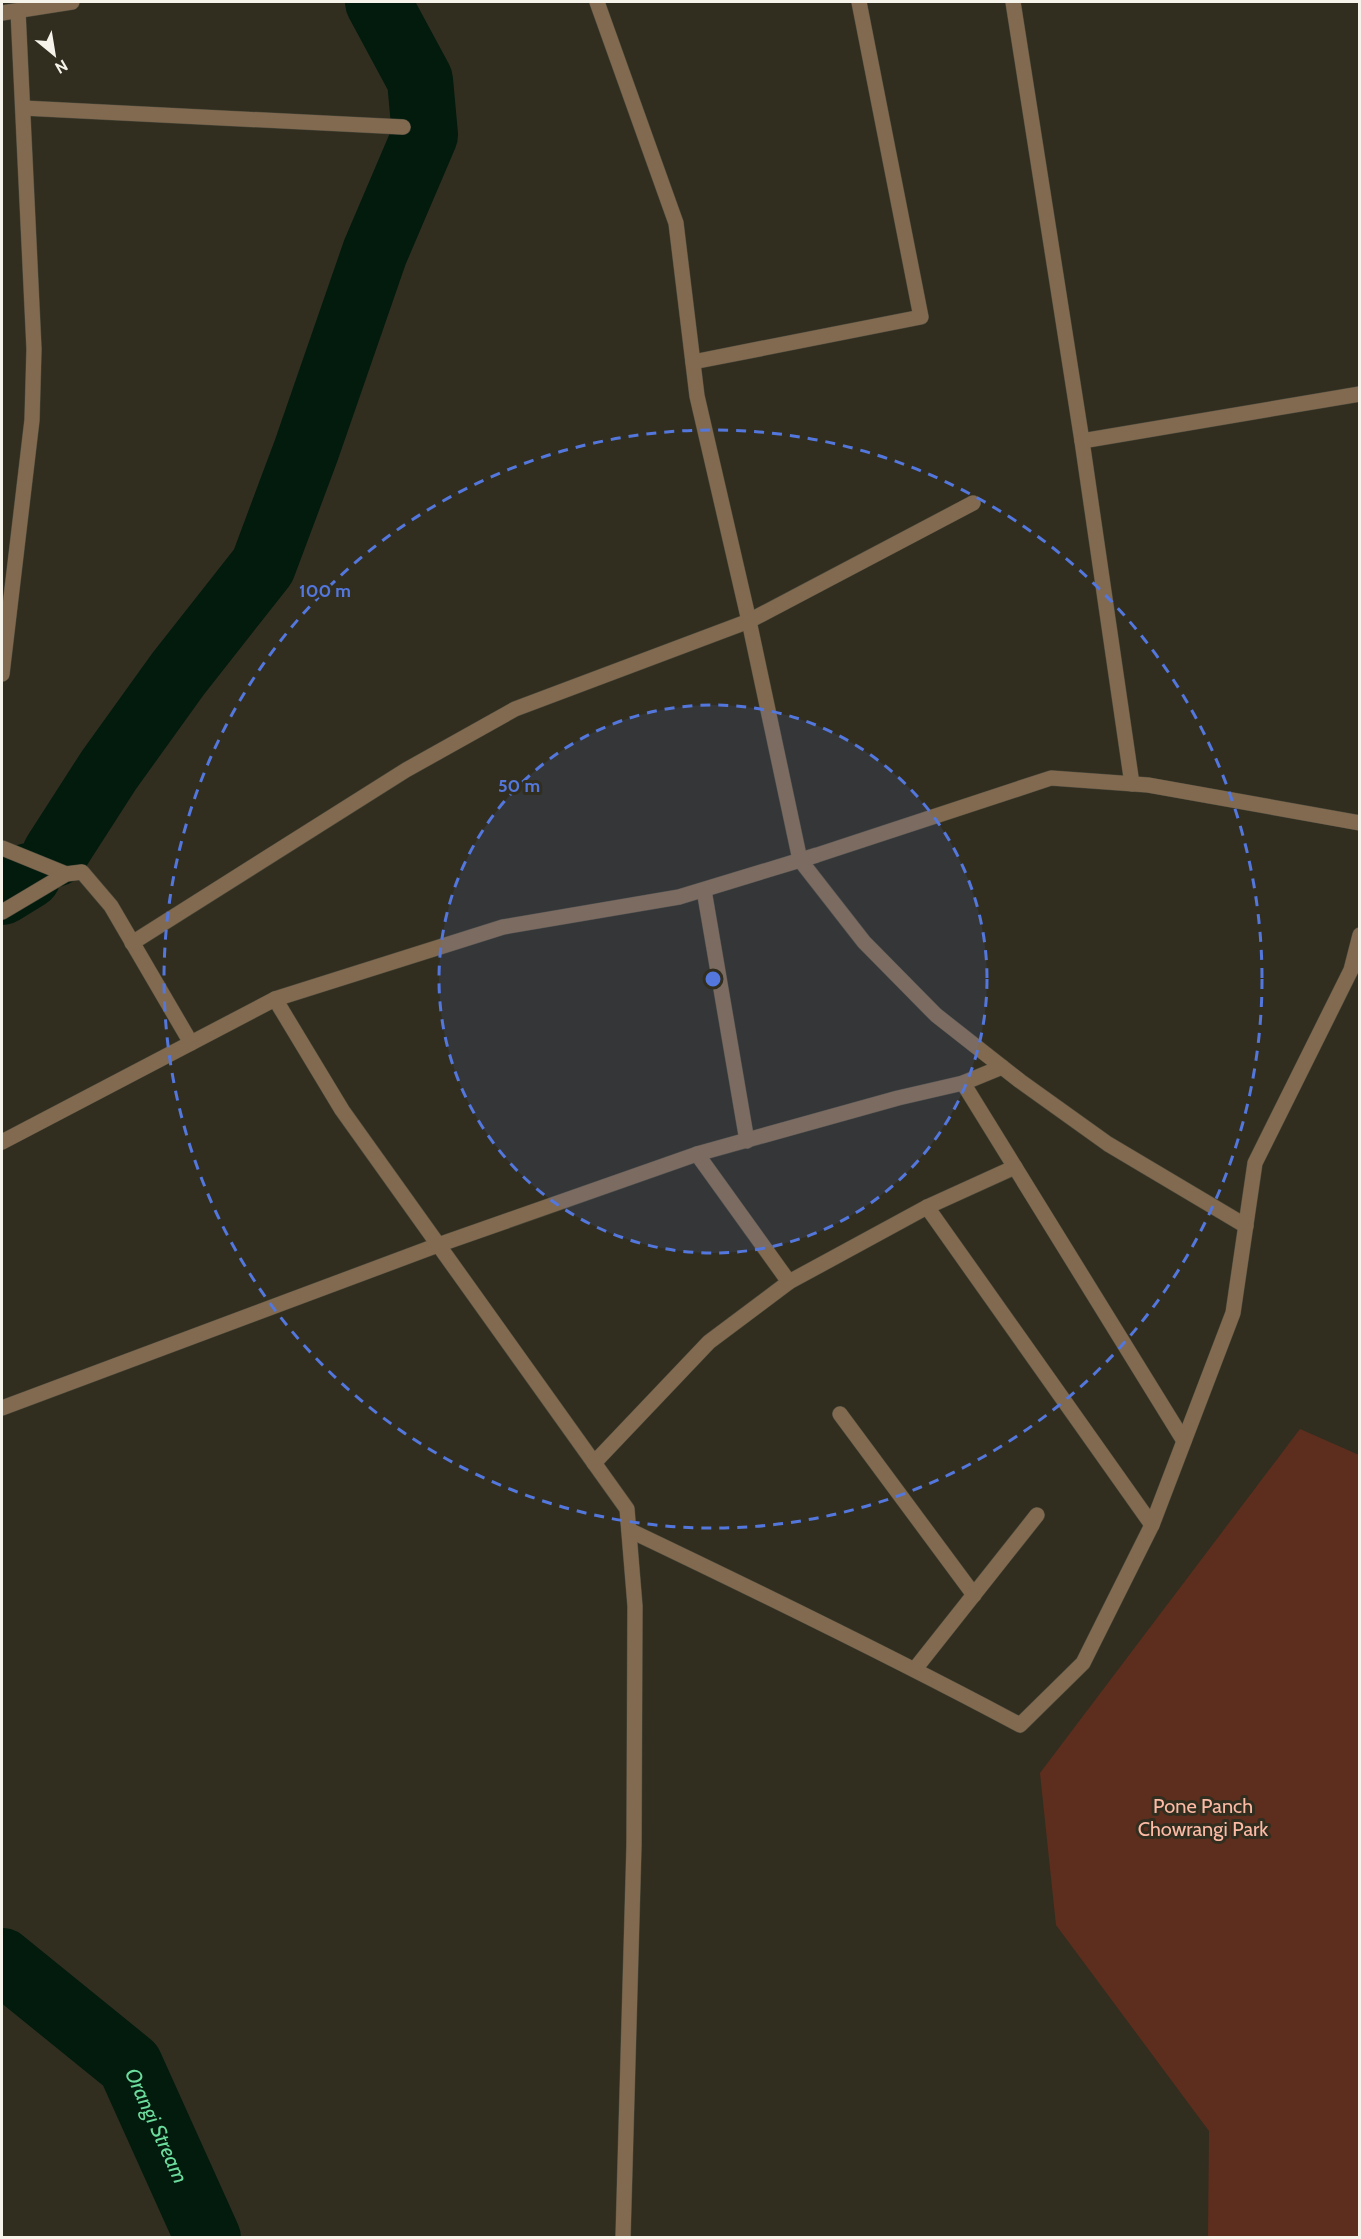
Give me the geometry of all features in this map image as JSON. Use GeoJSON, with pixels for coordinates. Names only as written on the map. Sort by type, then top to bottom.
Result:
{"type":"FeatureCollection","features":[{"type":"Feature","properties":{"kind":"street"},"geometry":{"type":"LineString","coordinates":[[2,13],[72,2]]}},
{"type":"Feature","properties":{"kind":"street"},"geometry":{"type":"LineString","coordinates":[[597,2],[676,223],[697,396],[750,621],[800,860],[864,942],[936,1015],[1002,1067],[1108,1144],[1246,1226]]}},
{"type":"Feature","properties":{"kind":"street"},"geometry":{"type":"LineString","coordinates":[[693,362],[921,317],[859,2]]}},
{"type":"Feature","properties":{"kind":"street"},"geometry":{"type":"LineString","coordinates":[[1013,2],[1082,441],[1132,784]]}},
{"type":"Feature","properties":{"kind":"street"},"geometry":{"type":"LineString","coordinates":[[2,674],[32,420],[34,349],[18,11]]}},
{"type":"Feature","properties":{"kind":"street"},"geometry":{"type":"LineString","coordinates":[[23,108],[403,127]]}},
{"type":"Feature","properties":{"kind":"street"},"geometry":{"type":"LineString","coordinates":[[1082,441],[1359,394]]}},
{"type":"Feature","properties":{"kind":"street"},"geometry":{"type":"LineString","coordinates":[[132,943],[406,770],[515,709],[750,621],[973,502]]}},
{"type":"Feature","properties":{"kind":"street"},"geometry":{"type":"LineString","coordinates":[[2,1142],[275,999],[503,927],[679,897],[704,890],[1051,778],[1132,784],[1359,823]]}},
{"type":"Feature","properties":{"kind":"street"},"geometry":{"type":"LineString","coordinates":[[2,848],[66,874]]}},
{"type":"Feature","properties":{"kind":"street"},"geometry":{"type":"LineString","coordinates":[[2,912],[66,874],[82,872],[111,906],[191,1043]]}},
{"type":"Feature","properties":{"kind":"street"},"geometry":{"type":"LineString","coordinates":[[704,890],[747,1141]]}},
{"type":"Feature","properties":{"kind":"street"},"geometry":{"type":"LineString","coordinates":[[629,1530],[792,1607],[1020,1725],[1083,1663],[1152,1525],[1233,1313],[1255,1163],[1351,970],[1359,935]]}},
{"type":"Feature","properties":{"kind":"street"},"geometry":{"type":"LineString","coordinates":[[275,999],[342,1110],[627,1509],[635,1606],[634,1845],[623,2238]]}},
{"type":"Feature","properties":{"kind":"street"},"geometry":{"type":"LineString","coordinates":[[2,1408],[438,1245],[697,1154],[898,1098],[963,1083],[1002,1067]]}},
{"type":"Feature","properties":{"kind":"street"},"geometry":{"type":"LineString","coordinates":[[963,1083],[1184,1441]]}},
{"type":"Feature","properties":{"kind":"street"},"geometry":{"type":"LineString","coordinates":[[697,1154],[789,1282]]}},
{"type":"Feature","properties":{"kind":"street"},"geometry":{"type":"LineString","coordinates":[[594,1463],[709,1342],[789,1282],[927,1208],[1015,1167]]}},
{"type":"Feature","properties":{"kind":"street"},"geometry":{"type":"LineString","coordinates":[[927,1208],[1152,1525]]}},
{"type":"Feature","properties":{"kind":"street"},"geometry":{"type":"LineString","coordinates":[[840,1414],[974,1595]]}},
{"type":"Feature","properties":{"kind":"street"},"geometry":{"type":"LineString","coordinates":[[915,1669],[1037,1515]]}},
{"type":"Feature","properties":{"kind":"green space","name":"Pone Panch Chowrangi Park"},"geometry":{"type":"Polygon","coordinates":[[[1300,1429],[1359,1455],[1359,2237],[1208,2237],[1209,2131],[1056,1925],[1040,1773],[1300,1429]]]}},
{"type":"Feature","properties":{"kind":"waterway"},"geometry":{"type":"LineString","coordinates":[[55,854],[109,770],[178,674],[263,566],[306,451],[375,252],[425,135],[420,80],[378,2]]}},
{"type":"Feature","properties":{"kind":"waterway"},"geometry":{"type":"LineString","coordinates":[[2,892],[28,876]]}},
{"type":"Feature","properties":{"kind":"waterway","name":"Orangi Stream"},"geometry":{"type":"LineString","coordinates":[[2,1961],[130,2065],[208,2238]]}}]}
